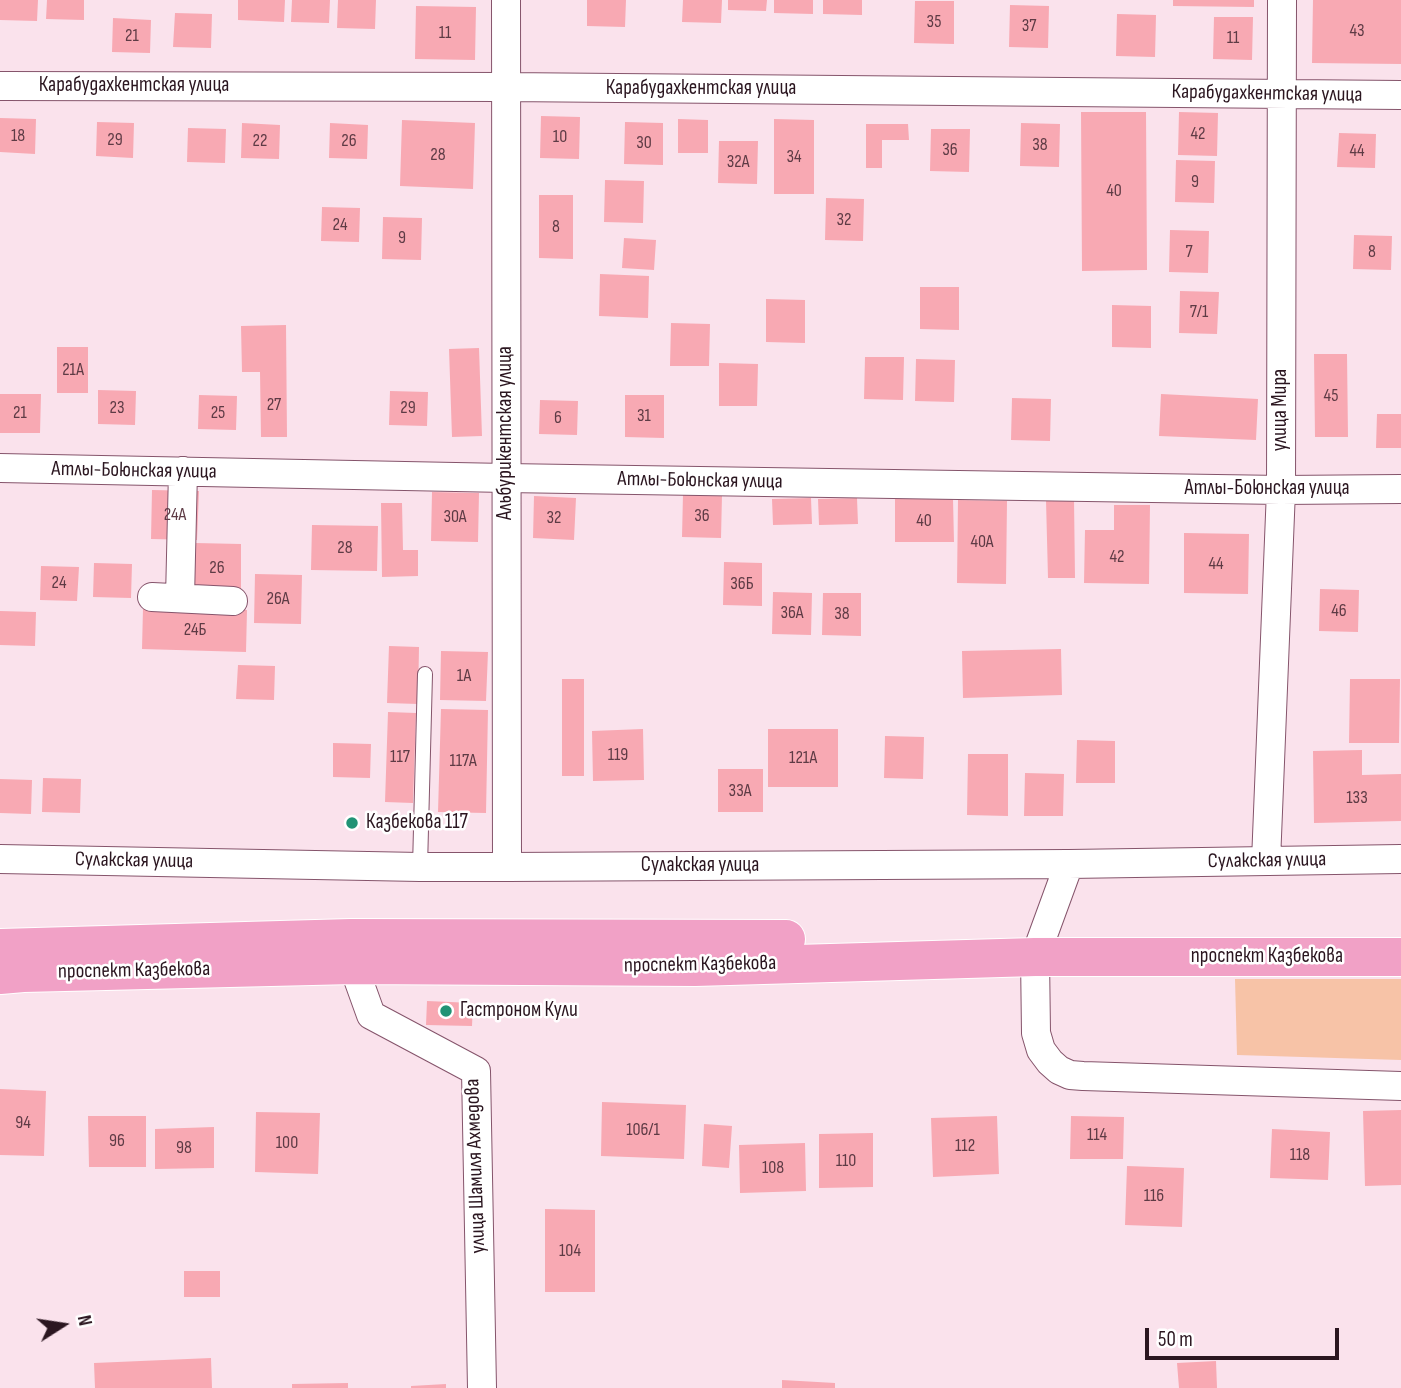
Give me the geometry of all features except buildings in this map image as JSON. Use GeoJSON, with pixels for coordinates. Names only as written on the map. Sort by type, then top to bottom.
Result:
{"type":"FeatureCollection","features":[{"type":"Feature","properties":{"kind":"highway","name":"проспект Казбекова"},"geometry":{"type":"LineString","coordinates":[[0,948],[351,938],[1039,948],[1401,957]]}},
{"type":"Feature","properties":{"kind":"highway","name":"проспект Казбекова"},"geometry":{"type":"LineString","coordinates":[[0,975],[353,965],[695,967],[1039,948],[1401,938]]}},
{"type":"Feature","properties":{"kind":"street","name":"Альбурикентская улица"},"geometry":{"type":"LineString","coordinates":[[506,0],[507,867]]}},
{"type":"Feature","properties":{"kind":"street","name":"улица Мира"},"geometry":{"type":"LineString","coordinates":[[1266,861],[1281,490],[1282,0]]}},
{"type":"Feature","properties":{"kind":"street","name":"Карабудахкентская улица"},"geometry":{"type":"LineString","coordinates":[[0,86],[506,87],[1401,95]]}},
{"type":"Feature","properties":{"kind":"street","name":"Атлы-Боюнская улица"},"geometry":{"type":"LineString","coordinates":[[0,468],[1281,490],[1401,489]]}},
{"type":"Feature","properties":{"kind":"street"},"geometry":{"type":"LineString","coordinates":[[183,471],[166,597],[233,601]]}},
{"type":"Feature","properties":{"kind":"street","name":"Сулакская улица"},"geometry":{"type":"LineString","coordinates":[[0,859],[507,867],[1401,859]]}},
{"type":"Feature","properties":{"kind":"street"},"geometry":{"type":"LineString","coordinates":[[1069,864],[1039,948],[1036,1033],[1041,1050],[1059,1070],[1070,1075],[1401,1086]]}},
{"type":"Feature","properties":{"kind":"street","name":"улица Шамиля Ахмедова"},"geometry":{"type":"LineString","coordinates":[[353,965],[371,1015],[476,1071],[482,1388]]}},
{"type":"Feature","properties":{"kind":"lane"},"geometry":{"type":"LineString","coordinates":[[420,867],[425,674]]}},
{"type":"Feature","properties":{"kind":"shaded area"},"geometry":{"type":"Polygon","coordinates":[[[1235,979],[1401,979],[1401,1060],[1237,1055],[1235,979]]]}},
{"type":"Feature","properties":{"kind":"place","name":"Казбекова 117"},"geometry":{"type":"Point","coordinates":[352,823]}},
{"type":"Feature","properties":{"kind":"place","name":"Гастроном Кули"},"geometry":{"type":"Point","coordinates":[446,1011]}}]}
